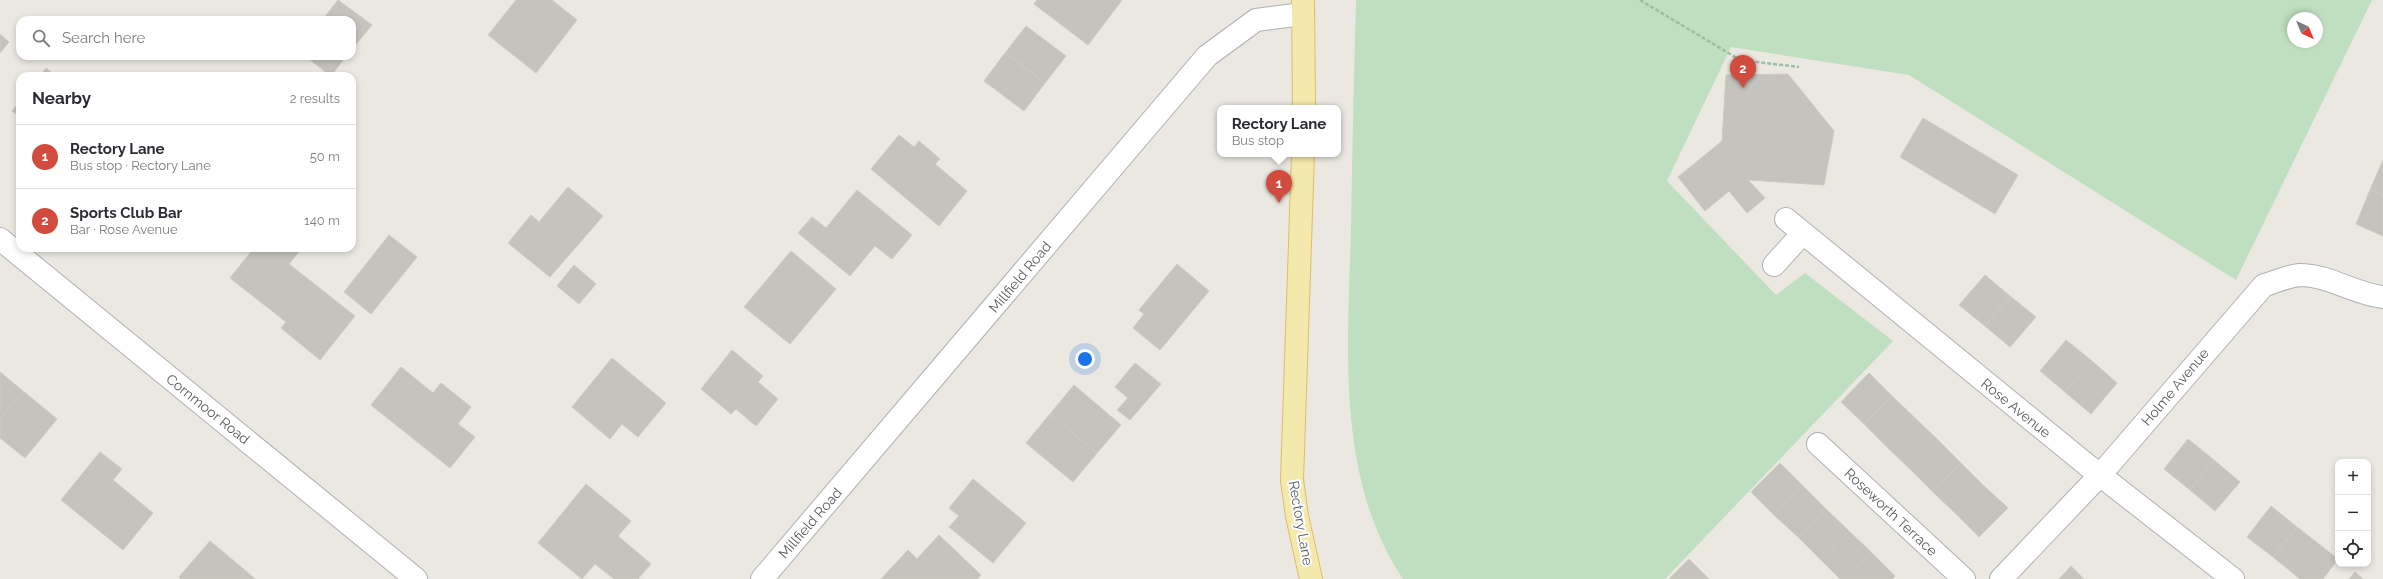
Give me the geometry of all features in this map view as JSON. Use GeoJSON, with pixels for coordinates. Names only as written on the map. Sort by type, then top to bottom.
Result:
{"type":"FeatureCollection","features":[{"type":"Feature","properties":{"kind":"main road"},"geometry":{"type":"LineString","coordinates":[[1303,7],[1304,105]]}},
{"type":"Feature","properties":{"kind":"main road","name":"Rectory Lane"},"geometry":{"type":"LineString","coordinates":[[1304,157],[1292,480],[1297,516],[1311,579]]}},
{"type":"Feature","properties":{"kind":"street","name":"Millfield Road"},"geometry":{"type":"LineString","coordinates":[[762,579],[1207,56],[1256,20],[1303,7]]}},
{"type":"Feature","properties":{"kind":"street","name":"Rose Avenue"},"geometry":{"type":"LineString","coordinates":[[1786,219],[2080,460],[2101,474],[2233,579]]}},
{"type":"Feature","properties":{"kind":"street"},"geometry":{"type":"LineString","coordinates":[[1774,265],[1803,233]]}},
{"type":"Feature","properties":{"kind":"street","name":"Cornmoor Road"},"geometry":{"type":"LineString","coordinates":[[0,239],[416,579]]}},
{"type":"Feature","properties":{"kind":"street","name":"Holme Avenue"},"geometry":{"type":"LineString","coordinates":[[2001,579],[2101,474],[2264,286],[2298,275],[2322,278],[2369,295],[2383,297]]}},
{"type":"Feature","properties":{"kind":"street","name":"Roseworth Terrace"},"geometry":{"type":"LineString","coordinates":[[1818,444],[1964,579]]}},
{"type":"Feature","properties":{"kind":"path"},"geometry":{"type":"LineString","coordinates":[[1640,0],[1740,60],[1800,67]]}},
{"type":"Feature","properties":{"kind":"green space"},"geometry":{"type":"Polygon","coordinates":[[[1356,0],[2372,0],[2236,280],[1909,75],[1731,47],[1667,181],[1776,295],[1805,273],[1893,341],[1665,579],[1403,579],[1381,540],[1366,498],[1356,455],[1350,410],[1348,319],[1356,0]]]}},
{"type":"Feature","properties":{"kind":"building"},"geometry":{"type":"Polygon","coordinates":[[[338,0],[372,25],[356,44],[356,16],[325,16],[338,0]]]}},
{"type":"Feature","properties":{"kind":"building"},"geometry":{"type":"Polygon","coordinates":[[[516,0],[552,0],[577,20],[536,73],[488,35],[516,0]]]}},
{"type":"Feature","properties":{"kind":"building"},"geometry":{"type":"Polygon","coordinates":[[[1037,0],[1122,0],[1088,45],[1034,4],[1037,0]]]}},
{"type":"Feature","properties":{"kind":"building"},"geometry":{"type":"Polygon","coordinates":[[[1026,26],[1066,56],[1045,83],[1005,53],[1026,26]]]}},
{"type":"Feature","properties":{"kind":"building"},"geometry":{"type":"Polygon","coordinates":[[[0,34],[9,42],[0,53],[0,34]]]}},
{"type":"Feature","properties":{"kind":"building"},"geometry":{"type":"Polygon","coordinates":[[[1005,53],[1045,83],[1024,111],[984,81],[1005,53]]]}},
{"type":"Feature","properties":{"kind":"building"},"geometry":{"type":"Polygon","coordinates":[[[310,60],[343,60],[334,72],[326,72],[310,60]]]}},
{"type":"Feature","properties":{"kind":"building"},"geometry":{"type":"Polygon","coordinates":[[[46,68],[51,72],[43,72],[46,68]]]}},
{"type":"Feature","properties":{"kind":"building"},"geometry":{"type":"Polygon","coordinates":[[[1788,74],[1834,131],[1824,185],[1748,180],[1765,198],[1747,213],[1729,191],[1705,211],[1678,177],[1722,141],[1726,75],[1788,74]]]}},
{"type":"Feature","properties":{"kind":"building"},"geometry":{"type":"Polygon","coordinates":[[[16,106],[16,114],[12,111],[16,106]]]}},
{"type":"Feature","properties":{"kind":"building"},"geometry":{"type":"Polygon","coordinates":[[[1923,118],[2018,175],[1995,214],[1900,157],[1923,118]]]}},
{"type":"Feature","properties":{"kind":"building"},"geometry":{"type":"Polygon","coordinates":[[[899,135],[914,147],[919,141],[940,159],[935,164],[967,191],[939,226],[871,169],[899,135]]]}},
{"type":"Feature","properties":{"kind":"building"},"geometry":{"type":"Polygon","coordinates":[[[2383,160],[2383,195],[2370,190],[2383,160]]]}},
{"type":"Feature","properties":{"kind":"building"},"geometry":{"type":"Polygon","coordinates":[[[568,187],[603,216],[550,277],[508,243],[531,215],[539,222],[568,187]]]}},
{"type":"Feature","properties":{"kind":"building"},"geometry":{"type":"Polygon","coordinates":[[[857,190],[912,235],[892,259],[875,246],[850,276],[798,233],[812,217],[826,228],[857,190]]]}},
{"type":"Feature","properties":{"kind":"building"},"geometry":{"type":"Polygon","coordinates":[[[2370,190],[2383,195],[2383,236],[2356,224],[2370,190]]]}},
{"type":"Feature","properties":{"kind":"building"},"geometry":{"type":"Polygon","coordinates":[[[389,235],[417,257],[371,314],[344,292],[389,235]]]}},
{"type":"Feature","properties":{"kind":"building"},"geometry":{"type":"Polygon","coordinates":[[[791,251],[836,289],[790,344],[744,307],[791,251]]]}},
{"type":"Feature","properties":{"kind":"building"},"geometry":{"type":"Polygon","coordinates":[[[251,252],[299,252],[289,264],[355,316],[320,360],[281,328],[286,322],[230,278],[251,252]]]}},
{"type":"Feature","properties":{"kind":"building"},"geometry":{"type":"Polygon","coordinates":[[[1177,264],[1209,291],[1160,350],[1133,328],[1144,314],[1139,310],[1177,264]]]}},
{"type":"Feature","properties":{"kind":"building"},"geometry":{"type":"Polygon","coordinates":[[[574,265],[596,284],[579,304],[557,286],[574,265]]]}},
{"type":"Feature","properties":{"kind":"building"},"geometry":{"type":"Polygon","coordinates":[[[1985,275],[2010,296],[1985,326],[1959,305],[1985,275]]]}},
{"type":"Feature","properties":{"kind":"building"},"geometry":{"type":"Polygon","coordinates":[[[2010,296],[2036,317],[2010,347],[1985,326],[2010,296]]]}},
{"type":"Feature","properties":{"kind":"building"},"geometry":{"type":"Polygon","coordinates":[[[2066,340],[2092,361],[2065,392],[2040,371],[2066,340]]]}},
{"type":"Feature","properties":{"kind":"building"},"geometry":{"type":"Polygon","coordinates":[[[732,350],[763,376],[758,382],[778,399],[756,426],[736,409],[731,414],[701,389],[732,350]]]}},
{"type":"Feature","properties":{"kind":"building"},"geometry":{"type":"Polygon","coordinates":[[[612,358],[666,403],[638,437],[622,424],[610,439],[572,407],[612,358]]]}},
{"type":"Feature","properties":{"kind":"building"},"geometry":{"type":"Polygon","coordinates":[[[2092,361],[2117,383],[2091,414],[2065,392],[2092,361]]]}},
{"type":"Feature","properties":{"kind":"building"},"geometry":{"type":"Polygon","coordinates":[[[1135,363],[1161,384],[1130,420],[1117,410],[1128,398],[1115,387],[1135,363]]]}},
{"type":"Feature","properties":{"kind":"building"},"geometry":{"type":"Polygon","coordinates":[[[401,367],[433,393],[441,383],[471,407],[458,424],[475,437],[450,468],[371,405],[401,367]]]}},
{"type":"Feature","properties":{"kind":"building"},"geometry":{"type":"Polygon","coordinates":[[[0,372],[23,391],[0,420],[0,372]]]}},
{"type":"Feature","properties":{"kind":"building"},"geometry":{"type":"Polygon","coordinates":[[[1869,373],[1892,396],[1864,424],[1841,402],[1869,373]]]}},
{"type":"Feature","properties":{"kind":"building"},"geometry":{"type":"Polygon","coordinates":[[[1074,385],[1121,425],[1097,453],[1050,414],[1074,385]]]}},
{"type":"Feature","properties":{"kind":"building"},"geometry":{"type":"Polygon","coordinates":[[[23,391],[57,419],[25,458],[0,438],[0,420],[23,391]]]}},
{"type":"Feature","properties":{"kind":"building"},"geometry":{"type":"Polygon","coordinates":[[[1892,396],[1915,418],[1887,447],[1864,424],[1892,396]]]}},
{"type":"Feature","properties":{"kind":"building"},"geometry":{"type":"Polygon","coordinates":[[[1050,414],[1097,453],[1073,482],[1026,443],[1050,414]]]}},
{"type":"Feature","properties":{"kind":"building"},"geometry":{"type":"Polygon","coordinates":[[[1915,418],[1938,440],[1910,469],[1887,447],[1915,418]]]}},
{"type":"Feature","properties":{"kind":"building"},"geometry":{"type":"Polygon","coordinates":[[[2188,439],[2214,460],[2190,490],[2164,469],[2188,439]]]}},
{"type":"Feature","properties":{"kind":"building"},"geometry":{"type":"Polygon","coordinates":[[[1938,440],[1961,463],[1933,492],[1910,469],[1938,440]]]}},
{"type":"Feature","properties":{"kind":"building"},"geometry":{"type":"Polygon","coordinates":[[[100,452],[122,469],[113,480],[153,513],[123,550],[61,500],[100,452]]]}},
{"type":"Feature","properties":{"kind":"building"},"geometry":{"type":"Polygon","coordinates":[[[2214,460],[2240,482],[2215,511],[2190,490],[2214,460]]]}},
{"type":"Feature","properties":{"kind":"building"},"geometry":{"type":"Polygon","coordinates":[[[1780,463],[1803,486],[1774,515],[1751,492],[1780,463]]]}},
{"type":"Feature","properties":{"kind":"building"},"geometry":{"type":"Polygon","coordinates":[[[1961,463],[1984,486],[1956,514],[1933,492],[1961,463]]]}},
{"type":"Feature","properties":{"kind":"building"},"geometry":{"type":"Polygon","coordinates":[[[973,479],[1026,523],[993,563],[949,527],[959,516],[949,508],[973,479]]]}},
{"type":"Feature","properties":{"kind":"building"},"geometry":{"type":"Polygon","coordinates":[[[586,484],[631,521],[618,536],[651,564],[638,579],[614,579],[595,564],[582,579],[538,543],[586,484]]]}},
{"type":"Feature","properties":{"kind":"building"},"geometry":{"type":"Polygon","coordinates":[[[1803,486],[1826,509],[1798,537],[1774,515],[1803,486]]]}},
{"type":"Feature","properties":{"kind":"building"},"geometry":{"type":"Polygon","coordinates":[[[1984,486],[2008,508],[1979,537],[1956,514],[1984,486]]]}},
{"type":"Feature","properties":{"kind":"building"},"geometry":{"type":"Polygon","coordinates":[[[2271,506],[2297,527],[2273,557],[2247,537],[2271,506]]]}},
{"type":"Feature","properties":{"kind":"building"},"geometry":{"type":"Polygon","coordinates":[[[1826,509],[1849,531],[1821,560],[1798,537],[1826,509]]]}},
{"type":"Feature","properties":{"kind":"building"},"geometry":{"type":"Polygon","coordinates":[[[2297,527],[2335,557],[2335,563],[2323,579],[2300,579],[2273,557],[2297,527]]]}},
{"type":"Feature","properties":{"kind":"building"},"geometry":{"type":"Polygon","coordinates":[[[1849,531],[1872,553],[1847,579],[1840,579],[1821,560],[1849,531]]]}},
{"type":"Feature","properties":{"kind":"building"},"geometry":{"type":"Polygon","coordinates":[[[939,535],[981,575],[977,579],[881,579],[908,550],[917,559],[939,535]]]}},
{"type":"Feature","properties":{"kind":"building"},"geometry":{"type":"Polygon","coordinates":[[[210,541],[246,571],[239,579],[181,579],[179,577],[210,541]]]}},
{"type":"Feature","properties":{"kind":"building"},"geometry":{"type":"Polygon","coordinates":[[[1872,553],[1895,576],[1892,579],[1847,579],[1872,553]]]}},
{"type":"Feature","properties":{"kind":"building"},"geometry":{"type":"Polygon","coordinates":[[[1689,559],[1709,579],[1669,579],[1689,559]]]}},
{"type":"Feature","properties":{"kind":"building"},"geometry":{"type":"Polygon","coordinates":[[[2071,566],[2084,579],[2059,579],[2071,566]]]}},
{"type":"Feature","properties":{"kind":"building"},"geometry":{"type":"Polygon","coordinates":[[[246,571],[255,579],[239,579],[246,571]]]}},
{"type":"Feature","properties":{"kind":"building"},"geometry":{"type":"Polygon","coordinates":[[[2355,572],[2363,579],[2349,579],[2355,572]]]}},
{"type":"Feature","properties":{"kind":"place","name":"Sports Club Bar"},"geometry":{"type":"Point","coordinates":[1743,88]}},
{"type":"Feature","properties":{"kind":"place","name":"Rectory Lane"},"geometry":{"type":"Point","coordinates":[1279,203]}}]}
